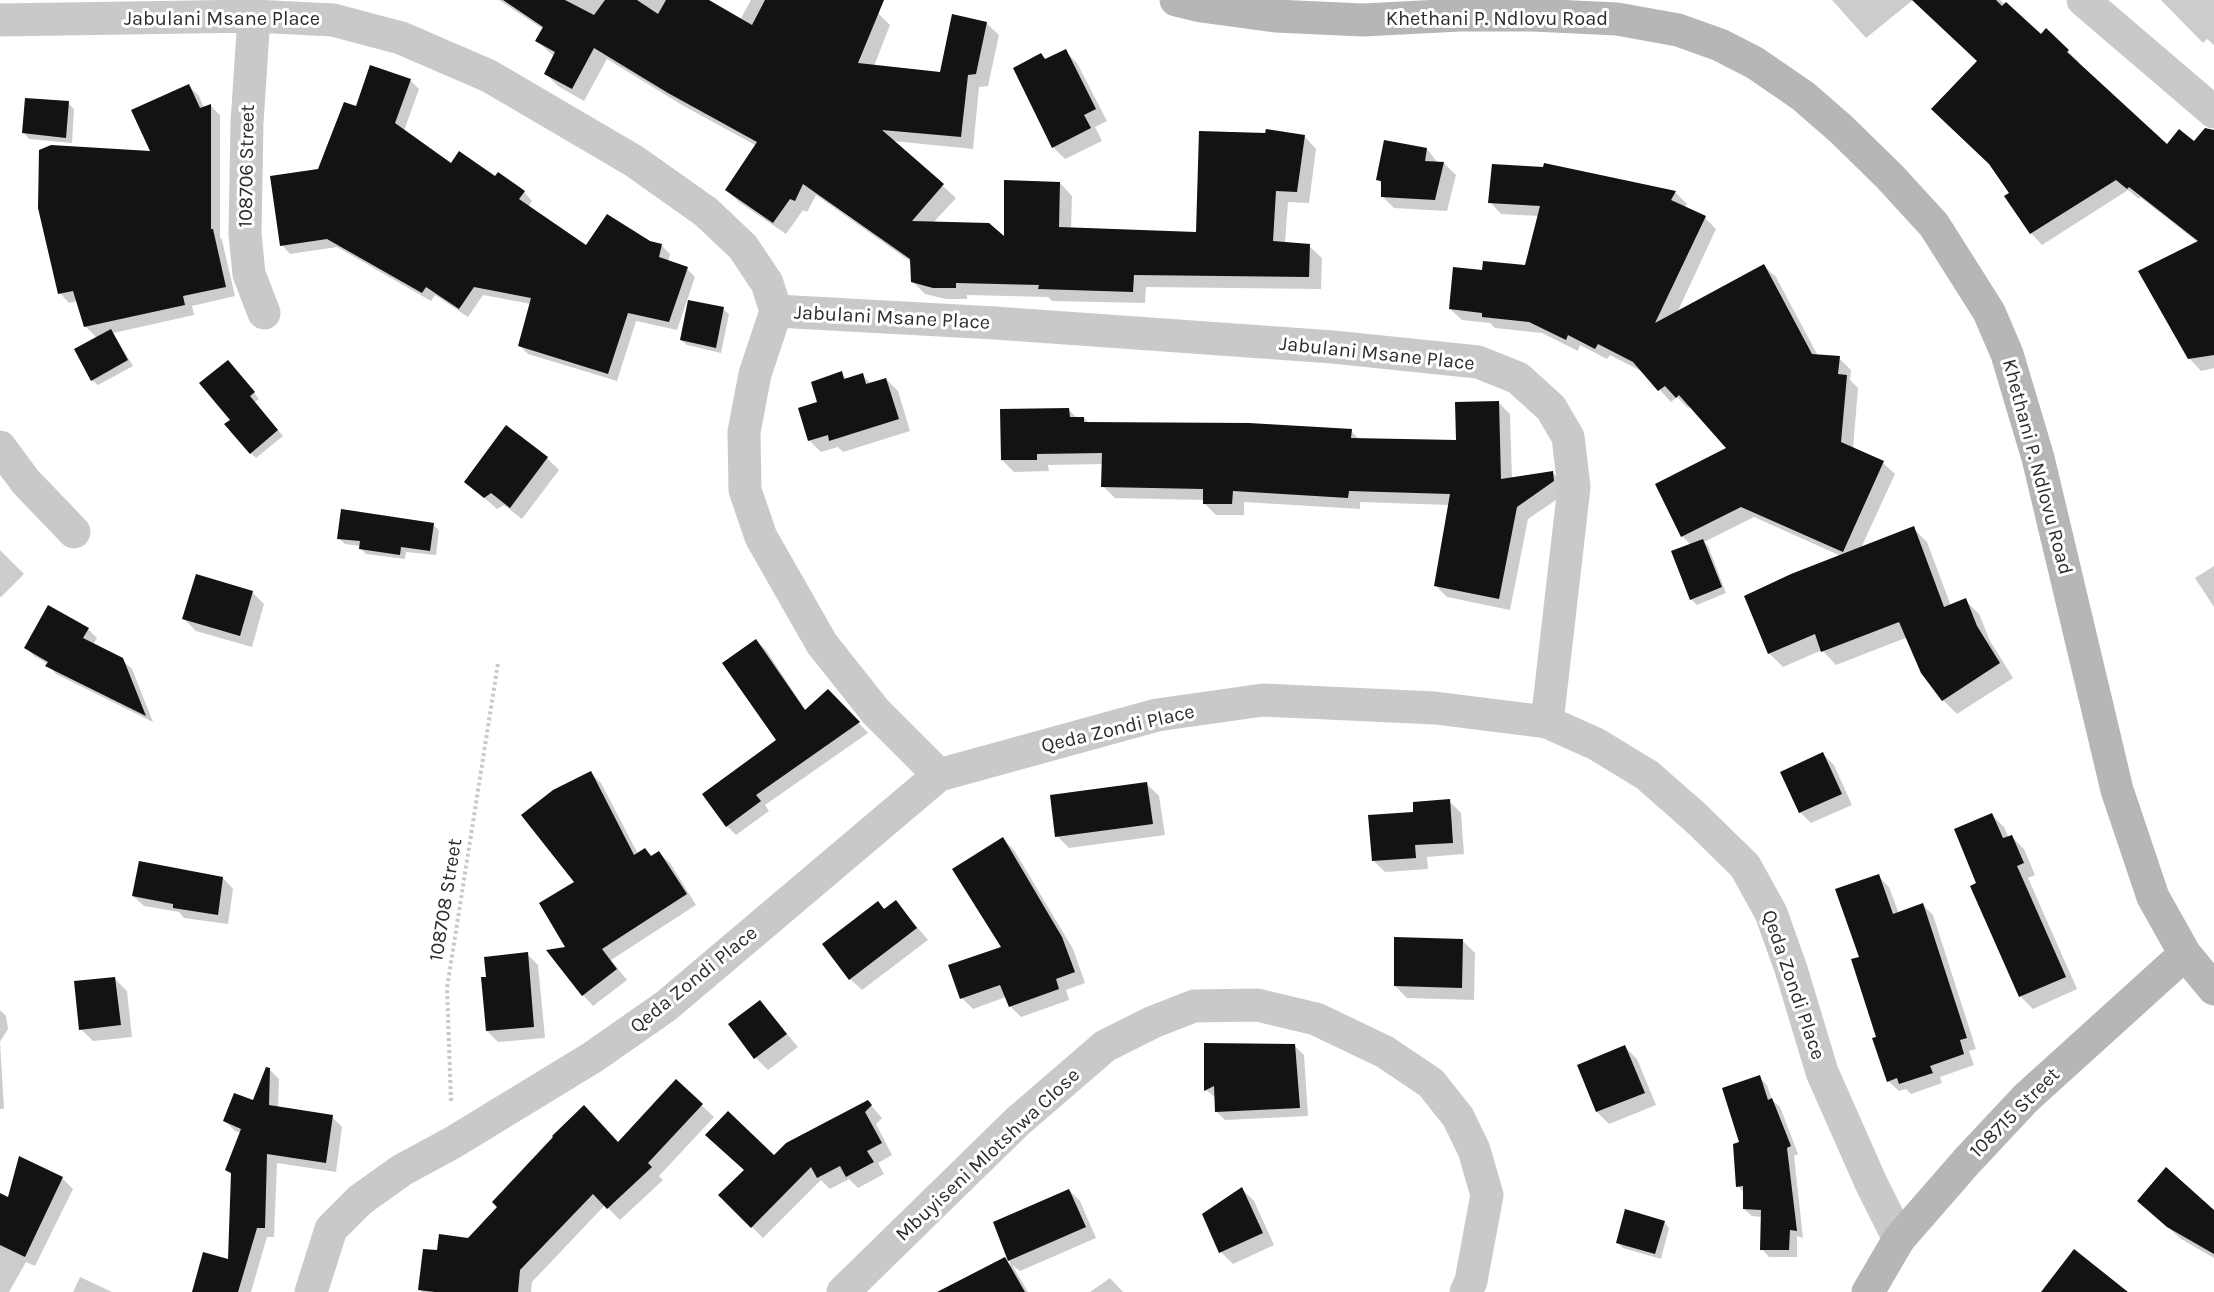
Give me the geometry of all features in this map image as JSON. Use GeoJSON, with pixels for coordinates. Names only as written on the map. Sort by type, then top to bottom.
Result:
{"type":"FeatureCollection","features":[{"type":"Feature","properties":{"kind":"street","name":"Khethani P. Ndlovu Road"},"geometry":{"type":"LineString","coordinates":[[1176,0],[1201,6],[1275,16],[1363,20],[1461,8],[1533,15],[1617,19],[1678,30],[1720,45],[1755,63],[1803,96],[1882,169],[1934,225],[1989,312],[2007,354],[2038,458],[2117,790],[2153,897],[2185,954],[2214,989]]}},
{"type":"Feature","properties":{"kind":"street"},"geometry":{"type":"LineString","coordinates":[[2083,0],[2214,112]]}},
{"type":"Feature","properties":{"kind":"street","name":"Jabulani Msane Place"},"geometry":{"type":"LineString","coordinates":[[0,20],[254,16],[333,20],[401,38],[489,76],[634,161],[706,212],[743,248],[767,283],[776,311],[995,323],[1333,347],[1478,362],[1518,378],[1551,408],[1568,437],[1574,487],[1547,722]]}},
{"type":"Feature","properties":{"kind":"street","name":"108706 Street"},"geometry":{"type":"LineString","coordinates":[[254,16],[247,123],[245,234],[249,274],[264,313]]}},
{"type":"Feature","properties":{"kind":"street"},"geometry":{"type":"LineString","coordinates":[[776,311],[755,374],[744,432],[746,490],[761,537],[822,644],[876,712],[939,775]]}},
{"type":"Feature","properties":{"kind":"street"},"geometry":{"type":"LineString","coordinates":[[0,447],[26,482],[74,532]]}},
{"type":"Feature","properties":{"kind":"street","name":"Qeda Zondi Place"},"geometry":{"type":"LineString","coordinates":[[311,1292],[331,1229],[360,1200],[402,1170],[452,1143],[593,1057],[666,1006],[939,775],[1157,716],[1263,700],[1435,708],[1547,722],[1596,744],[1647,775],[1696,818],[1745,866],[1771,913],[1822,1072],[1871,1183],[1899,1239]]}},
{"type":"Feature","properties":{"kind":"street","name":"108715 Street"},"geometry":{"type":"LineString","coordinates":[[1868,1292],[1899,1239],[2026,1098],[2185,954]]}},
{"type":"Feature","properties":{"kind":"street","name":"Mbuyiseni Mlotshwa Close"},"geometry":{"type":"LineString","coordinates":[[843,1292],[1017,1122],[1105,1047],[1153,1022],[1194,1006],[1257,1005],[1316,1019],[1385,1052],[1431,1083],[1458,1117],[1474,1150],[1487,1195],[1471,1281],[1466,1292]]}},
{"type":"Feature","properties":{"kind":"path","name":"108708 Street"},"geometry":{"type":"LineString","coordinates":[[452,1143],[447,988],[498,663]]}},
{"type":"Feature","properties":{"kind":"building"},"geometry":{"type":"Polygon","coordinates":[[[503,0],[565,0],[594,15],[605,0],[637,0],[658,14],[666,0],[709,0],[752,25],[765,0],[884,0],[858,63],[940,72],[952,14],[987,22],[976,74],[968,75],[961,137],[882,130],[944,184],[912,221],[989,223],[1004,236],[1004,180],[1060,182],[1059,227],[1196,232],[1199,131],[1265,133],[1266,129],[1305,135],[1297,192],[1276,191],[1273,241],[1310,244],[1309,277],[1134,275],[1133,292],[1038,289],[1039,285],[956,283],[956,288],[933,288],[911,282],[910,259],[803,184],[795,201],[790,199],[773,223],[725,190],[757,142],[668,93],[594,48],[572,89],[544,74],[555,52],[535,41],[543,27],[503,0]]]}},
{"type":"Feature","properties":{"kind":"building"},"geometry":{"type":"Polygon","coordinates":[[[1912,0],[1996,0],[2002,6],[2006,2],[2041,34],[2046,28],[2069,50],[2067,52],[2167,144],[2179,129],[2194,141],[2205,128],[2214,130],[2214,355],[2188,359],[2138,271],[2198,241],[2129,187],[2127,189],[2116,180],[2030,234],[2004,196],[2009,193],[1989,164],[1931,109],[1977,61],[1912,0]]]}},
{"type":"Feature","properties":{"kind":"building"},"geometry":{"type":"Polygon","coordinates":[[[1066,49],[1096,109],[1084,115],[1091,128],[1052,148],[1013,68],[1041,53],[1045,59],[1066,49]]]}},
{"type":"Feature","properties":{"kind":"building"},"geometry":{"type":"Polygon","coordinates":[[[370,65],[411,79],[395,123],[451,163],[459,151],[495,176],[498,172],[525,191],[519,199],[586,245],[607,214],[650,241],[662,244],[659,257],[688,267],[669,322],[628,313],[608,374],[518,346],[531,298],[474,287],[459,309],[426,287],[422,293],[327,239],[280,246],[270,176],[318,169],[344,102],[356,106],[370,65]]]}},
{"type":"Feature","properties":{"kind":"building"},"geometry":{"type":"Polygon","coordinates":[[[189,84],[200,108],[211,104],[211,229],[213,229],[226,287],[183,296],[185,305],[84,327],[73,291],[58,294],[38,208],[39,150],[51,145],[150,151],[131,110],[189,84]]]}},
{"type":"Feature","properties":{"kind":"building"},"geometry":{"type":"Polygon","coordinates":[[[25,98],[69,101],[66,138],[22,133],[25,98]]]}},
{"type":"Feature","properties":{"kind":"building"},"geometry":{"type":"Polygon","coordinates":[[[1384,140],[1427,148],[1425,161],[1444,162],[1435,200],[1381,197],[1381,181],[1376,180],[1384,140]]]}},
{"type":"Feature","properties":{"kind":"building"},"geometry":{"type":"Polygon","coordinates":[[[1544,163],[1676,191],[1671,200],[1706,216],[1655,323],[1764,264],[1812,354],[1840,356],[1838,374],[1847,375],[1841,442],[1884,461],[1843,552],[1741,507],[1681,537],[1655,484],[1726,448],[1679,395],[1676,398],[1665,386],[1658,391],[1633,362],[1598,344],[1595,349],[1568,335],[1566,340],[1529,322],[1482,317],[1482,313],[1449,309],[1453,267],[1482,270],[1483,261],[1525,265],[1540,206],[1488,203],[1492,164],[1543,167],[1544,163]]]}},
{"type":"Feature","properties":{"kind":"building"},"geometry":{"type":"Polygon","coordinates":[[[688,300],[724,307],[716,348],[680,340],[688,300]]]}},
{"type":"Feature","properties":{"kind":"building"},"geometry":{"type":"Polygon","coordinates":[[[111,329],[128,360],[91,381],[74,349],[111,329]]]}},
{"type":"Feature","properties":{"kind":"building"},"geometry":{"type":"Polygon","coordinates":[[[228,360],[255,392],[250,396],[278,430],[250,454],[224,424],[230,420],[199,383],[228,360]]]}},
{"type":"Feature","properties":{"kind":"building"},"geometry":{"type":"Polygon","coordinates":[[[842,371],[844,379],[863,373],[866,384],[886,378],[899,419],[829,441],[828,435],[808,441],[798,408],[817,402],[811,382],[842,371]]]}},
{"type":"Feature","properties":{"kind":"building"},"geometry":{"type":"Polygon","coordinates":[[[1499,401],[1501,479],[1553,471],[1554,481],[1517,507],[1499,599],[1434,586],[1450,494],[1349,491],[1348,498],[1233,491],[1232,504],[1203,504],[1203,489],[1101,487],[1102,453],[1037,454],[1037,460],[1001,460],[1000,409],[1069,408],[1070,417],[1084,417],[1084,422],[1249,423],[1352,429],[1351,438],[1456,440],[1455,402],[1499,401]]]}},
{"type":"Feature","properties":{"kind":"building"},"geometry":{"type":"Polygon","coordinates":[[[506,425],[548,457],[510,508],[491,493],[484,498],[464,482],[506,425]]]}},
{"type":"Feature","properties":{"kind":"building"},"geometry":{"type":"Polygon","coordinates":[[[341,509],[434,523],[430,551],[401,547],[400,555],[359,549],[360,541],[337,539],[341,509]]]}},
{"type":"Feature","properties":{"kind":"building"},"geometry":{"type":"Polygon","coordinates":[[[1914,526],[1944,607],[1966,598],[1977,626],[2000,663],[1942,701],[1921,673],[1899,622],[1821,652],[1815,634],[1768,654],[1744,596],[1791,574],[1914,526]]]}},
{"type":"Feature","properties":{"kind":"building"},"geometry":{"type":"Polygon","coordinates":[[[1703,539],[1722,587],[1690,600],[1671,551],[1703,539]]]}},
{"type":"Feature","properties":{"kind":"building"},"geometry":{"type":"Polygon","coordinates":[[[196,574],[253,591],[240,636],[182,619],[196,574]]]}},
{"type":"Feature","properties":{"kind":"building"},"geometry":{"type":"Polygon","coordinates":[[[48,605],[89,628],[83,638],[123,658],[146,716],[45,666],[48,662],[24,648],[48,605]]]}},
{"type":"Feature","properties":{"kind":"building"},"geometry":{"type":"Polygon","coordinates":[[[756,639],[805,710],[828,689],[860,722],[756,795],[761,801],[726,827],[702,794],[776,740],[722,663],[756,639]]]}},
{"type":"Feature","properties":{"kind":"building"},"geometry":{"type":"Polygon","coordinates":[[[1823,752],[1842,794],[1799,813],[1780,772],[1823,752]]]}},
{"type":"Feature","properties":{"kind":"building"},"geometry":{"type":"Polygon","coordinates":[[[591,771],[634,855],[645,848],[651,856],[659,851],[687,894],[602,949],[617,969],[582,996],[546,950],[565,947],[539,903],[574,882],[521,815],[553,790],[591,771]]]}},
{"type":"Feature","properties":{"kind":"building"},"geometry":{"type":"Polygon","coordinates":[[[1147,782],[1153,824],[1055,837],[1050,795],[1147,782]]]}},
{"type":"Feature","properties":{"kind":"building"},"geometry":{"type":"Polygon","coordinates":[[[1450,799],[1453,843],[1415,845],[1416,858],[1372,861],[1368,815],[1413,812],[1413,802],[1450,799]]]}},
{"type":"Feature","properties":{"kind":"building"},"geometry":{"type":"Polygon","coordinates":[[[1992,813],[2003,838],[2012,835],[2024,863],[2017,866],[2066,977],[2019,997],[1970,886],[1976,883],[1954,829],[1992,813]]]}},
{"type":"Feature","properties":{"kind":"building"},"geometry":{"type":"Polygon","coordinates":[[[1003,837],[1062,937],[1075,972],[1056,979],[1059,989],[1009,1007],[1000,985],[960,999],[948,965],[1001,947],[952,869],[1003,837]]]}},
{"type":"Feature","properties":{"kind":"building"},"geometry":{"type":"Polygon","coordinates":[[[139,861],[223,877],[218,915],[173,908],[173,904],[132,896],[139,861]]]}},
{"type":"Feature","properties":{"kind":"building"},"geometry":{"type":"Polygon","coordinates":[[[1879,874],[1893,914],[1923,903],[1967,1038],[1960,1040],[1964,1054],[1930,1066],[1933,1073],[1899,1084],[1897,1078],[1887,1082],[1872,1038],[1876,1037],[1851,959],[1859,957],[1835,889],[1879,874]]]}},
{"type":"Feature","properties":{"kind":"building"},"geometry":{"type":"Polygon","coordinates":[[[896,900],[917,928],[849,980],[822,944],[878,901],[884,909],[896,900]]]}},
{"type":"Feature","properties":{"kind":"building"},"geometry":{"type":"Polygon","coordinates":[[[1394,937],[1463,939],[1462,988],[1394,986],[1394,937]]]}},
{"type":"Feature","properties":{"kind":"building"},"geometry":{"type":"Polygon","coordinates":[[[528,952],[534,1027],[486,1031],[481,977],[486,977],[484,957],[528,952]]]}},
{"type":"Feature","properties":{"kind":"building"},"geometry":{"type":"Polygon","coordinates":[[[115,977],[121,1025],[79,1030],[74,981],[115,977]]]}},
{"type":"Feature","properties":{"kind":"building"},"geometry":{"type":"Polygon","coordinates":[[[760,1000],[787,1034],[754,1059],[728,1024],[760,1000]]]}},
{"type":"Feature","properties":{"kind":"building"},"geometry":{"type":"Polygon","coordinates":[[[1204,1043],[1295,1044],[1300,1108],[1215,1112],[1214,1086],[1204,1091],[1204,1043]]]}},
{"type":"Feature","properties":{"kind":"building"},"geometry":{"type":"Polygon","coordinates":[[[1625,1045],[1645,1093],[1596,1112],[1577,1065],[1625,1045]]]}},
{"type":"Feature","properties":{"kind":"building"},"geometry":{"type":"Polygon","coordinates":[[[266,1067],[270,1068],[269,1105],[333,1115],[326,1163],[267,1154],[265,1228],[257,1228],[238,1292],[192,1292],[203,1252],[228,1259],[231,1173],[225,1170],[241,1129],[223,1121],[234,1093],[253,1100],[266,1067]]]}},
{"type":"Feature","properties":{"kind":"building"},"geometry":{"type":"Polygon","coordinates":[[[1760,1075],[1768,1100],[1772,1098],[1791,1146],[1787,1148],[1797,1231],[1790,1230],[1789,1250],[1760,1250],[1761,1210],[1743,1209],[1743,1186],[1736,1187],[1733,1144],[1739,1142],[1722,1088],[1760,1075]]]}},
{"type":"Feature","properties":{"kind":"building"},"geometry":{"type":"Polygon","coordinates":[[[676,1079],[703,1104],[648,1163],[652,1167],[607,1209],[593,1194],[520,1270],[518,1292],[418,1290],[423,1249],[437,1250],[439,1234],[468,1238],[497,1207],[492,1202],[552,1136],[584,1105],[618,1142],[676,1079]]]}},
{"type":"Feature","properties":{"kind":"building"},"geometry":{"type":"Polygon","coordinates":[[[868,1100],[872,1105],[865,1112],[882,1143],[867,1151],[874,1162],[846,1177],[840,1166],[817,1178],[811,1167],[751,1228],[718,1195],[744,1170],[705,1135],[728,1111],[774,1155],[786,1143],[868,1100]]]}},
{"type":"Feature","properties":{"kind":"building"},"geometry":{"type":"Polygon","coordinates":[[[19,1156],[63,1177],[25,1257],[0,1245],[0,1193],[8,1197],[19,1156]]]}},
{"type":"Feature","properties":{"kind":"building"},"geometry":{"type":"Polygon","coordinates":[[[2166,1167],[2214,1210],[2214,1254],[2167,1227],[2137,1201],[2166,1167]]]}},
{"type":"Feature","properties":{"kind":"building"},"geometry":{"type":"Polygon","coordinates":[[[1242,1187],[1263,1233],[1219,1253],[1202,1214],[1242,1187]]]}},
{"type":"Feature","properties":{"kind":"building"},"geometry":{"type":"Polygon","coordinates":[[[1069,1189],[1086,1227],[1008,1261],[993,1222],[1069,1189]]]}},
{"type":"Feature","properties":{"kind":"building"},"geometry":{"type":"Polygon","coordinates":[[[1625,1209],[1665,1221],[1655,1254],[1616,1243],[1625,1209]]]}},
{"type":"Feature","properties":{"kind":"building"},"geometry":{"type":"Polygon","coordinates":[[[2074,1249],[2128,1292],[2041,1292],[2074,1249]]]}},
{"type":"Feature","properties":{"kind":"building"},"geometry":{"type":"Polygon","coordinates":[[[1005,1257],[1025,1292],[937,1292],[1005,1257]]]}}]}
